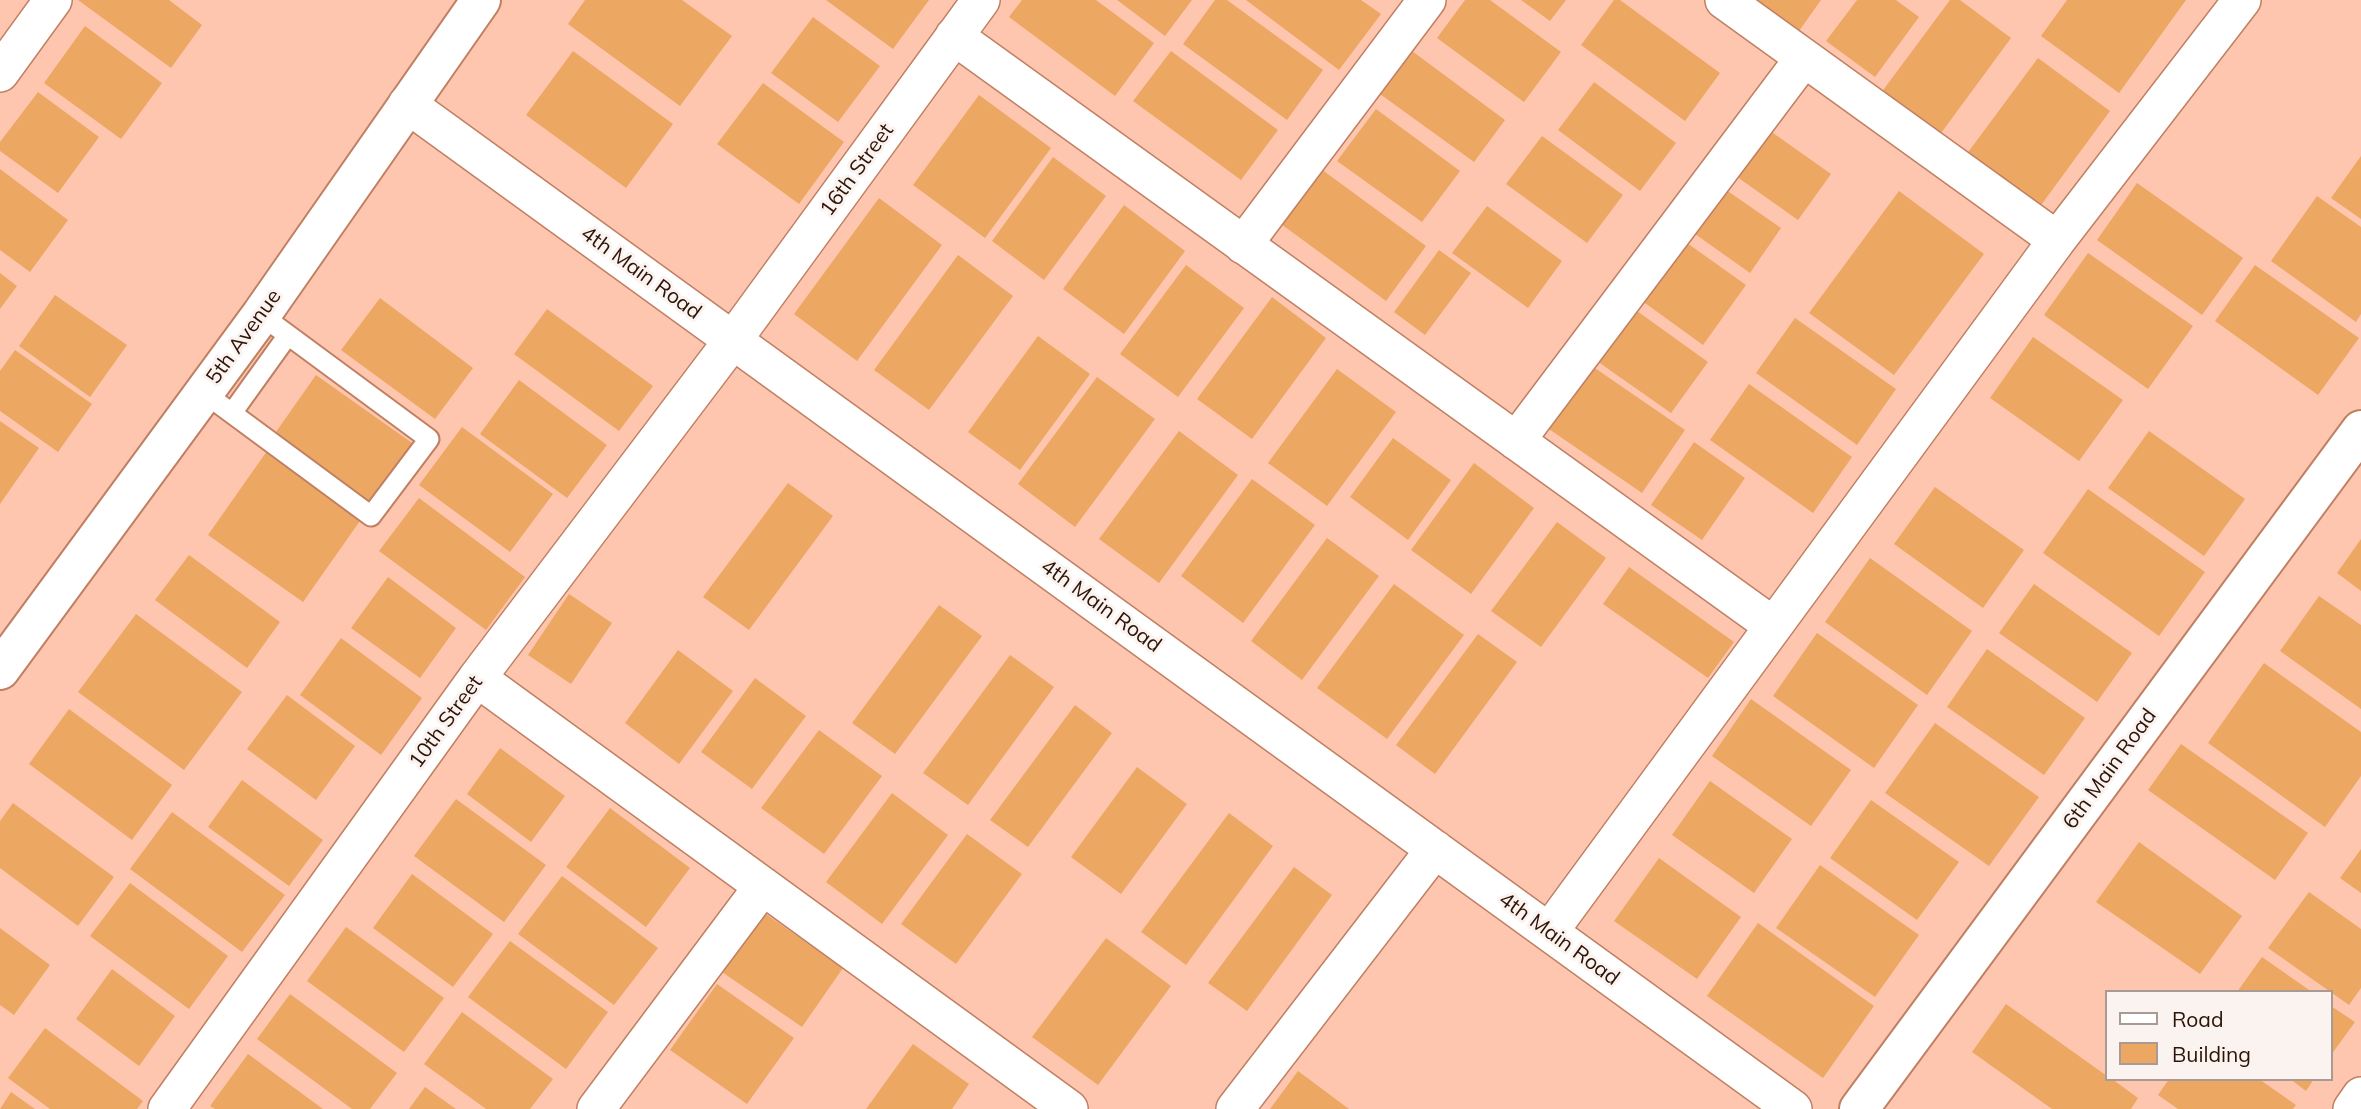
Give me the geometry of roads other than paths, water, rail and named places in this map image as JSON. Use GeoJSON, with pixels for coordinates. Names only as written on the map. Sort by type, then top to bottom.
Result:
{"type":"FeatureCollection","features":[{"type":"Feature","properties":{"kind":"street"},"geometry":{"type":"LineString","coordinates":[[0,73],[53,0]]}},
{"type":"Feature","properties":{"kind":"street","name":"5th Avenue"},"geometry":{"type":"LineString","coordinates":[[0,670],[217,402],[275,325],[407,104],[481,0]]}},
{"type":"Feature","properties":{"kind":"street","name":"16th Street"},"geometry":{"type":"LineString","coordinates":[[733,340],[981,0]]}},
{"type":"Feature","properties":{"kind":"street"},"geometry":{"type":"LineString","coordinates":[[1243,245],[1427,0]]}},
{"type":"Feature","properties":{"kind":"street"},"geometry":{"type":"LineString","coordinates":[[1724,0],[2057,240]]}},
{"type":"Feature","properties":{"kind":"street"},"geometry":{"type":"LineString","coordinates":[[1549,932],[2057,240],[2242,0]]}},
{"type":"Feature","properties":{"kind":"street"},"geometry":{"type":"LineString","coordinates":[[954,36],[1772,625]]}},
{"type":"Feature","properties":{"kind":"street"},"geometry":{"type":"LineString","coordinates":[[1516,441],[1804,58]]}},
{"type":"Feature","properties":{"kind":"street","name":"4th Main Road"},"geometry":{"type":"LineString","coordinates":[[407,104],[1793,1109]]}},
{"type":"Feature","properties":{"kind":"street","name":"10th Street"},"geometry":{"type":"LineString","coordinates":[[167,1109],[477,678],[733,340]]}},
{"type":"Feature","properties":{"kind":"street","name":"6th Main Road"},"geometry":{"type":"LineString","coordinates":[[1859,1109],[2361,430]]}},
{"type":"Feature","properties":{"kind":"street"},"geometry":{"type":"LineString","coordinates":[[477,678],[1069,1109]]}},
{"type":"Feature","properties":{"kind":"street"},"geometry":{"type":"LineString","coordinates":[[1235,1109],[1435,849]]}},
{"type":"Feature","properties":{"kind":"street"},"geometry":{"type":"LineString","coordinates":[[596,1109],[763,886]]}},
{"type":"Feature","properties":{"kind":"street"},"geometry":{"type":"LineString","coordinates":[[2352,1109],[2361,1096]]}},
{"type":"Feature","properties":{"kind":"lane"},"geometry":{"type":"LineString","coordinates":[[217,402],[371,516],[404,475],[429,439],[275,325]]}}]}
